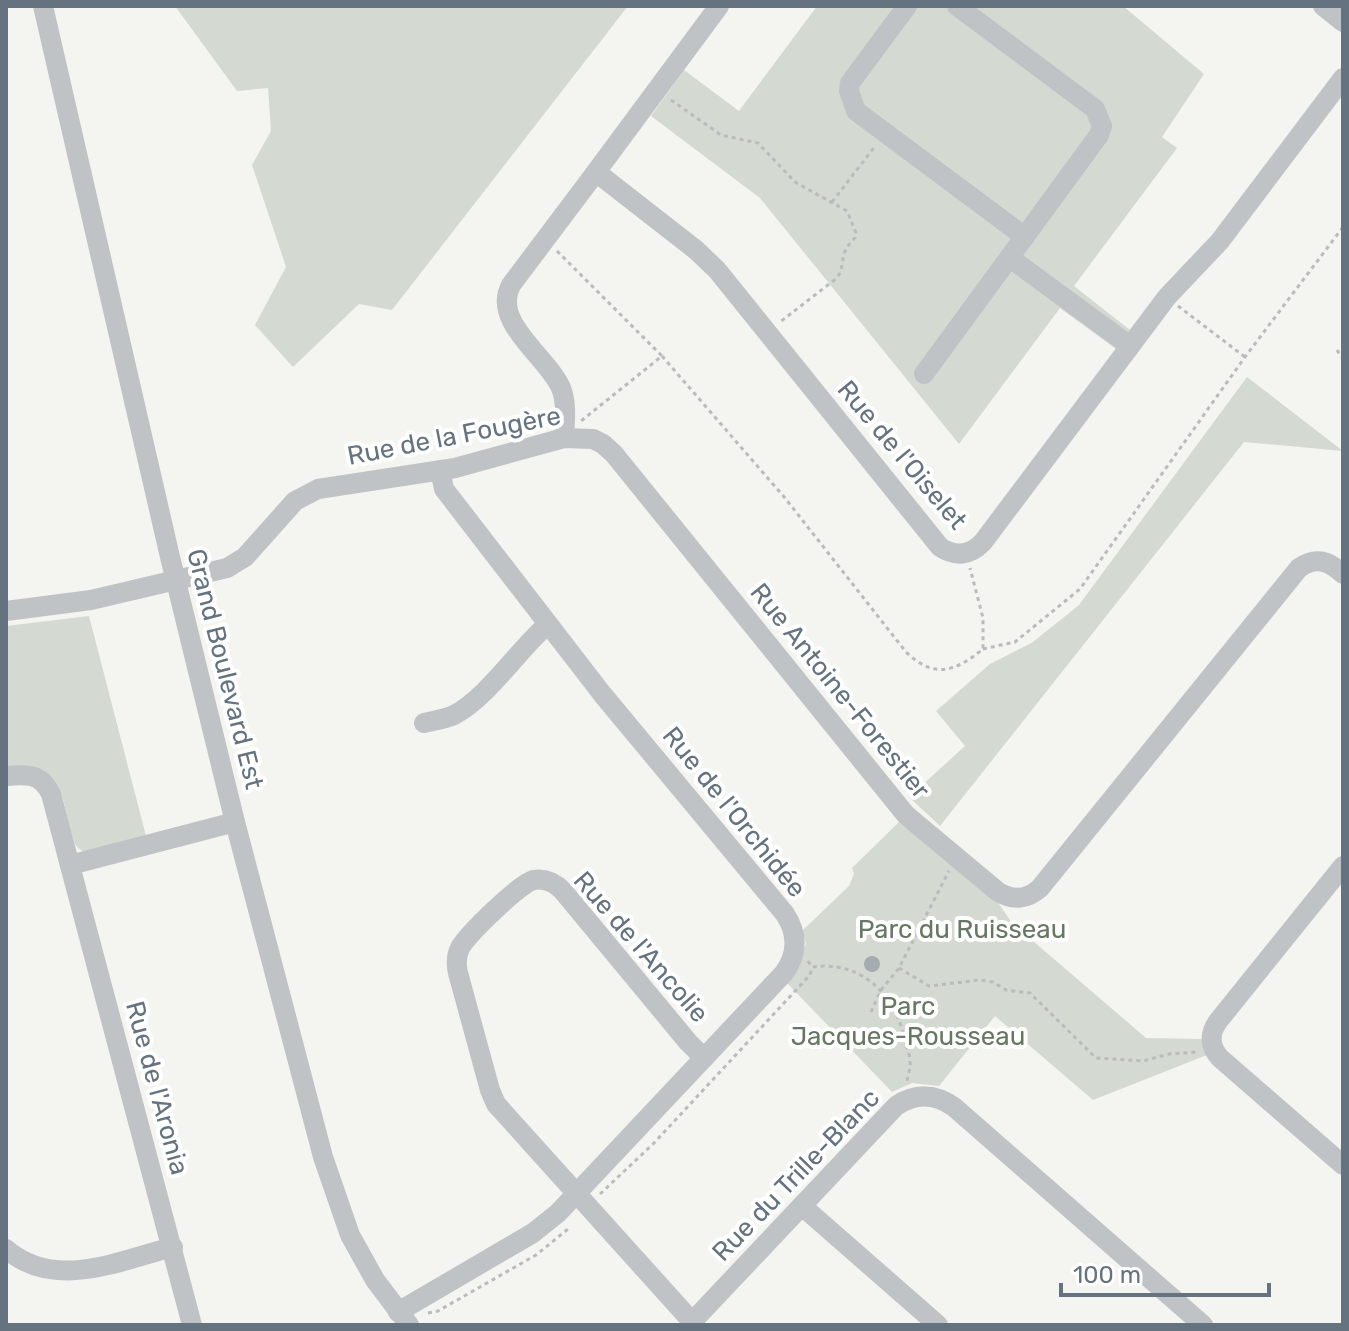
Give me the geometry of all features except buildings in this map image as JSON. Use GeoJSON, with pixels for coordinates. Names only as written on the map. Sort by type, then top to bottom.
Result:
{"type":"FeatureCollection","features":[{"type":"Feature","properties":{"kind":"street","name":"Grand Boulevard Est"},"geometry":{"type":"LineString","coordinates":[[43,6],[235,822],[335,1197],[358,1250],[410,1316]]}},
{"type":"Feature","properties":{"kind":"street"},"geometry":{"type":"LineString","coordinates":[[564,438],[565,404],[560,387],[511,321],[506,308],[509,289],[719,6]]}},
{"type":"Feature","properties":{"kind":"street"},"geometry":{"type":"LineString","coordinates":[[907,6],[850,83],[849,91],[856,111],[1025,237]]}},
{"type":"Feature","properties":{"kind":"street"},"geometry":{"type":"LineString","coordinates":[[924,374],[1099,135],[1102,126],[1095,109],[957,6]]}},
{"type":"Feature","properties":{"kind":"street"},"geometry":{"type":"LineString","coordinates":[[1323,6],[1343,22]]}},
{"type":"Feature","properties":{"kind":"street","name":"Rue de l'Oiselet"},"geometry":{"type":"LineString","coordinates":[[596,172],[703,256],[936,543],[953,553],[968,553],[983,542],[1167,297],[1220,241],[1343,78]]}},
{"type":"Feature","properties":{"kind":"street"},"geometry":{"type":"LineString","coordinates":[[1010,258],[1130,346]]}},
{"type":"Feature","properties":{"kind":"street","name":"Rue de la Fougère"},"geometry":{"type":"LineString","coordinates":[[6,609],[91,600],[222,570],[237,564],[295,501],[312,491],[440,470],[564,438],[588,438],[610,449]]}},
{"type":"Feature","properties":{"kind":"street","name":"Rue Antoine-Forestier"},"geometry":{"type":"LineString","coordinates":[[610,449],[906,815],[1007,896],[1020,898],[1037,891],[1299,568],[1319,560],[1343,574]]}},
{"type":"Feature","properties":{"kind":"street","name":"Rue de l'Orchidée"},"geometry":{"type":"LineString","coordinates":[[410,1316],[587,1195],[704,1058],[787,969],[795,947],[793,930],[785,914],[548,624],[444,489],[440,470]]}},
{"type":"Feature","properties":{"kind":"street"},"geometry":{"type":"LineString","coordinates":[[424,723],[452,716],[471,703],[548,624]]}},
{"type":"Feature","properties":{"kind":"street","name":"Rue de l'Aronia"},"geometry":{"type":"LineString","coordinates":[[6,776],[31,775],[47,785],[192,1325]]}},
{"type":"Feature","properties":{"kind":"street"},"geometry":{"type":"LineString","coordinates":[[70,865],[235,822]]}},
{"type":"Feature","properties":{"kind":"street"},"geometry":{"type":"LineString","coordinates":[[1342,868],[1214,1026],[1211,1038],[1220,1058],[1343,1165]]}},
{"type":"Feature","properties":{"kind":"street","name":"Rue de l'Ancolie"},"geometry":{"type":"LineString","coordinates":[[587,1195],[499,1107],[491,1095],[457,966],[458,952],[466,941],[521,885],[541,880],[555,884],[704,1058]]}},
{"type":"Feature","properties":{"kind":"street","name":"Rue du Trille-Blanc"},"geometry":{"type":"LineString","coordinates":[[694,1323],[896,1106],[916,1096],[939,1098],[954,1107],[1203,1325]]}},
{"type":"Feature","properties":{"kind":"street"},"geometry":{"type":"LineString","coordinates":[[587,1195],[694,1323]]}},
{"type":"Feature","properties":{"kind":"street"},"geometry":{"type":"LineString","coordinates":[[802,1206],[938,1325]]}},
{"type":"Feature","properties":{"kind":"street"},"geometry":{"type":"LineString","coordinates":[[6,1249],[37,1268],[70,1272],[173,1247]]}},
{"type":"Feature","properties":{"kind":"path"},"geometry":{"type":"LineString","coordinates":[[657,90],[721,135],[758,143],[785,175],[847,211],[856,233],[843,250],[841,272],[767,332]]}},
{"type":"Feature","properties":{"kind":"path"},"geometry":{"type":"LineString","coordinates":[[832,202],[886,133]]}},
{"type":"Feature","properties":{"kind":"path"},"geometry":{"type":"LineString","coordinates":[[546,239],[662,356],[785,498],[915,661],[929,670],[947,669],[970,660],[983,649],[1015,642],[1080,589],[1245,357],[1343,227]]}},
{"type":"Feature","properties":{"kind":"path"},"geometry":{"type":"LineString","coordinates":[[1167,297],[1245,357]]}},
{"type":"Feature","properties":{"kind":"path"},"geometry":{"type":"LineString","coordinates":[[1337,350],[1343,359]]}},
{"type":"Feature","properties":{"kind":"path"},"geometry":{"type":"LineString","coordinates":[[564,438],[662,356]]}},
{"type":"Feature","properties":{"kind":"path"},"geometry":{"type":"LineString","coordinates":[[968,553],[983,618],[983,649]]}},
{"type":"Feature","properties":{"kind":"path"},"geometry":{"type":"LineString","coordinates":[[871,1012],[881,990],[899,968],[957,857]]}},
{"type":"Feature","properties":{"kind":"path"},"geometry":{"type":"LineString","coordinates":[[802,957],[812,967],[849,969],[866,977],[881,990],[897,1012],[902,1027],[910,1063],[908,1088]]}},
{"type":"Feature","properties":{"kind":"path"},"geometry":{"type":"LineString","coordinates":[[587,1195],[610,1186],[654,1143],[805,980],[812,967]]}},
{"type":"Feature","properties":{"kind":"path"},"geometry":{"type":"LineString","coordinates":[[899,968],[929,986],[980,980],[993,982],[1006,990],[1030,993],[1096,1058],[1143,1061],[1213,1047]]}},
{"type":"Feature","properties":{"kind":"path"},"geometry":{"type":"LineString","coordinates":[[410,1316],[438,1311],[536,1255],[573,1223]]}},
{"type":"Feature","properties":{"kind":"green space"},"geometry":{"type":"Polygon","coordinates":[[[175,6],[628,6],[392,310],[359,304],[293,367],[255,325],[286,267],[252,165],[271,131],[268,88],[237,91],[175,6]]]}},
{"type":"Feature","properties":{"kind":"green space"},"geometry":{"type":"Polygon","coordinates":[[[817,6],[1123,6],[1204,74],[1162,137],[1177,148],[1074,286],[1130,330],[1116,349],[1060,308],[959,444],[760,198],[651,116],[684,70],[739,111],[817,6]]]}},
{"type":"Feature","properties":{"kind":"green space"},"geometry":{"type":"Polygon","coordinates":[[[1247,377],[1343,451],[1244,442],[940,826],[909,797],[965,746],[936,711],[990,664],[1033,642],[1079,605],[1247,377]]]}},
{"type":"Feature","properties":{"kind":"green space"},"geometry":{"type":"Polygon","coordinates":[[[89,616],[146,836],[84,852],[75,843],[64,801],[55,781],[38,770],[6,767],[6,626],[89,616]]]}},
{"type":"Feature","properties":{"kind":"green space"},"geometry":{"type":"Polygon","coordinates":[[[899,822],[997,901],[1012,923],[1146,1038],[1203,1039],[1207,1055],[1093,1100],[995,1016],[939,1086],[912,1083],[892,1092],[787,983],[806,944],[802,931],[849,886],[854,874],[852,868],[899,822]]]}},
{"type":"Feature","properties":{"kind":"park label","name":"Parc du Ruisseau"},"geometry":{"type":"Point","coordinates":[962,929]}},
{"type":"Feature","properties":{"kind":"park label","name":"Parc Jacques-Rousseau"},"geometry":{"type":"Point","coordinates":[908,1021]}}]}
